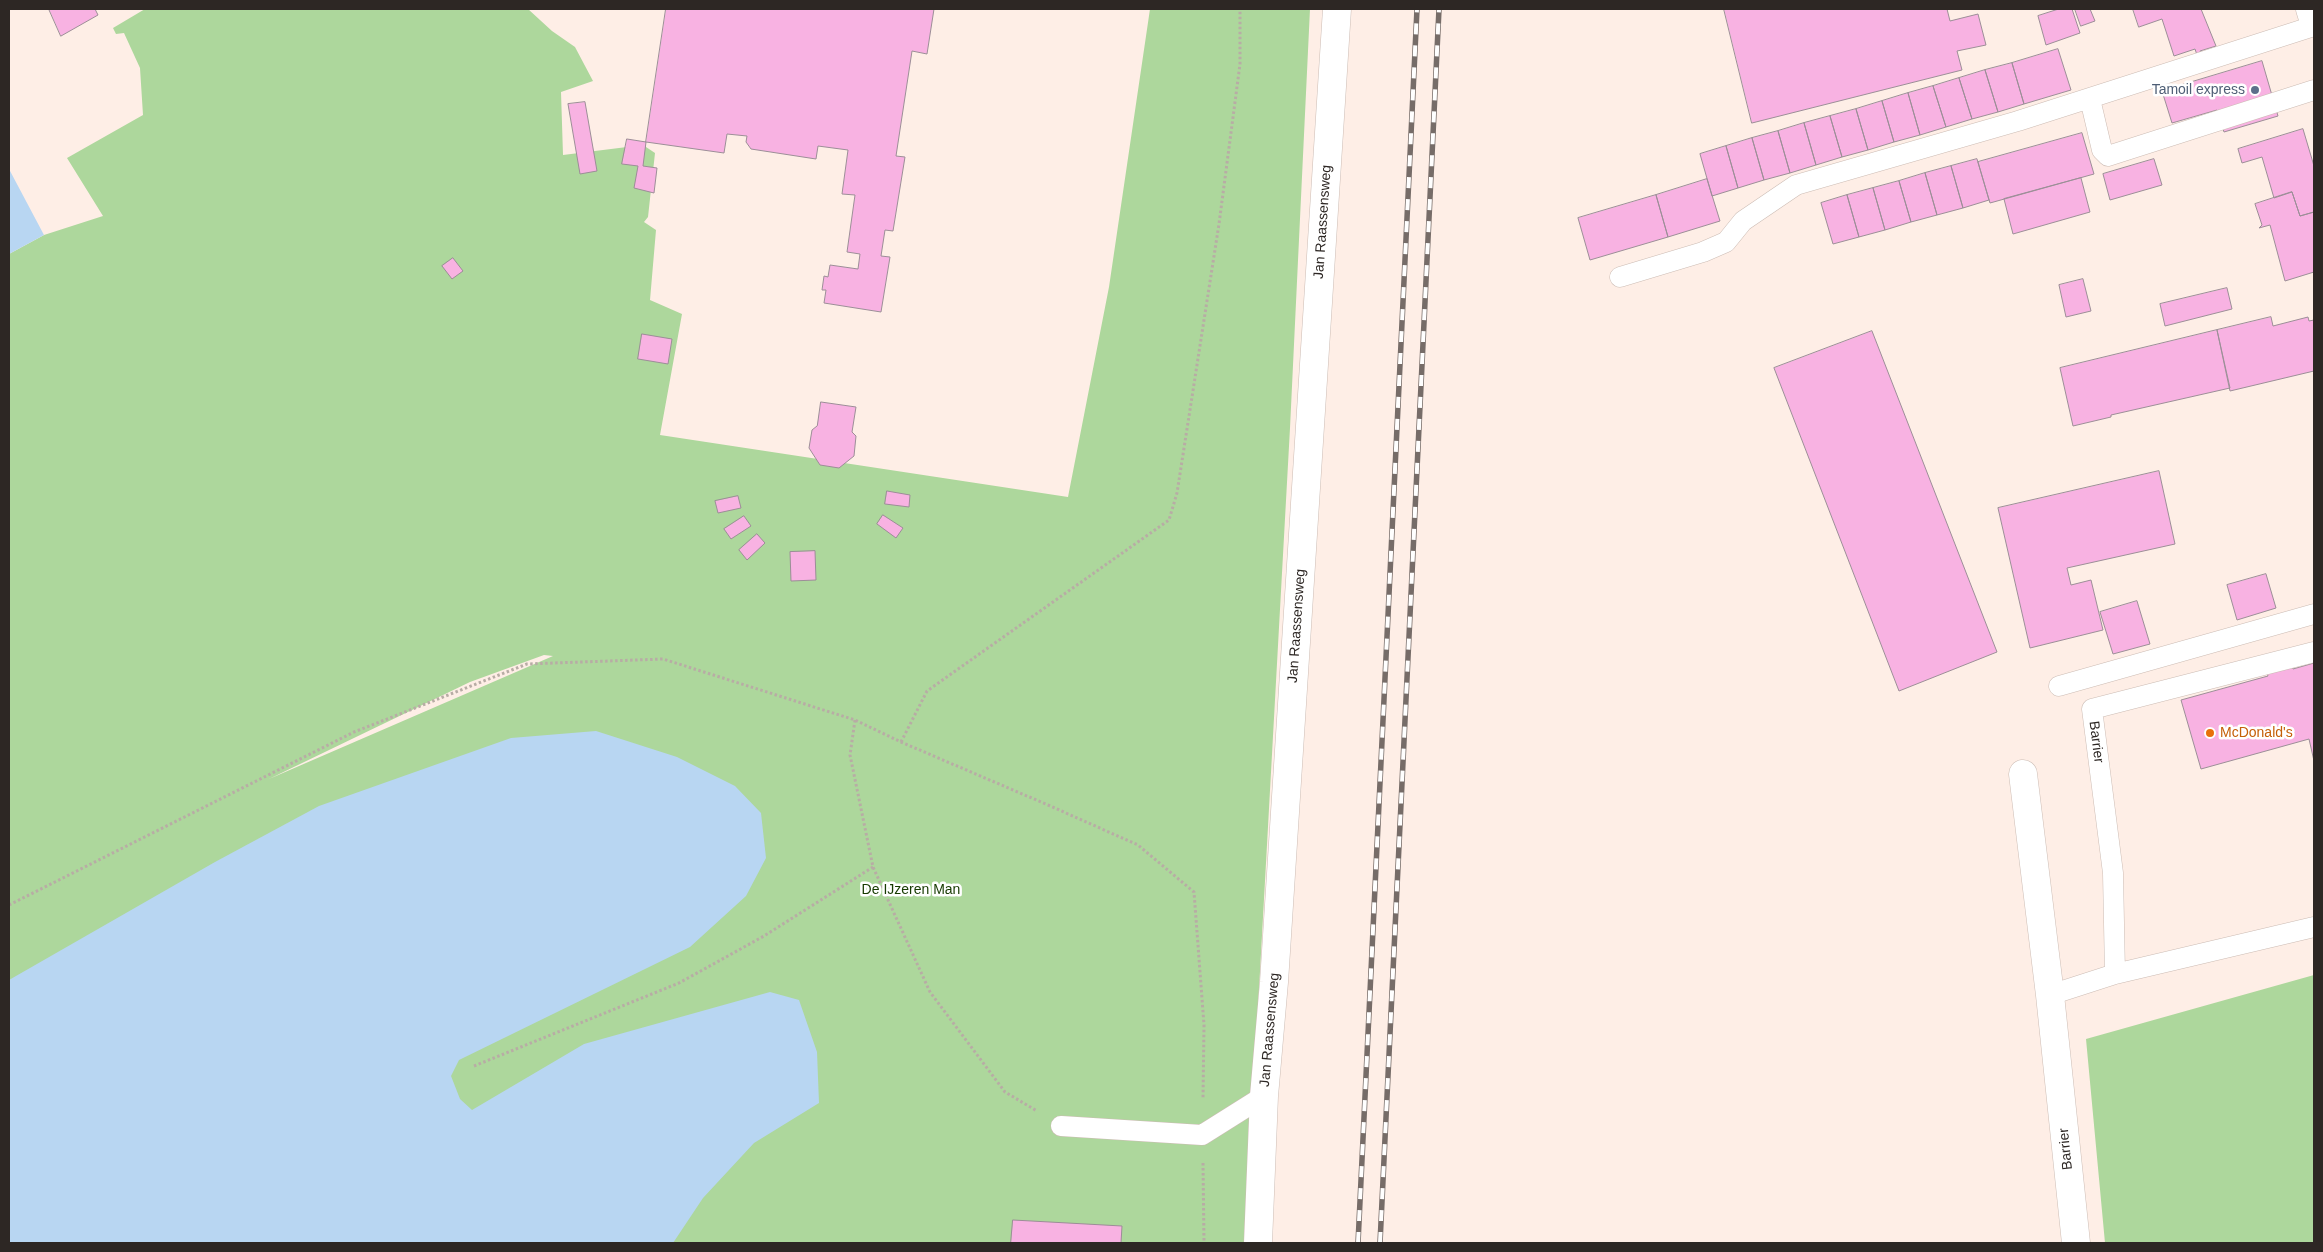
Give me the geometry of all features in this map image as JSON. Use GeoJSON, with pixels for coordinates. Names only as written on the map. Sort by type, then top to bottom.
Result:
{"type":"FeatureCollection","features":[{"type":"Feature","properties":{"kind":"street","name":"Jan Raassensweg"},"geometry":{"type":"LineString","coordinates":[[1258,1243],[1264,1096],[1274,982],[1337,9]]}},
{"type":"Feature","properties":{"kind":"street"},"geometry":{"type":"LineString","coordinates":[[2310,9],[2314,22]]}},
{"type":"Feature","properties":{"kind":"street","name":"Barrier"},"geometry":{"type":"LineString","coordinates":[[2023,774],[2050,994],[2076,1243]]}},
{"type":"Feature","properties":{"kind":"lane"},"geometry":{"type":"LineString","coordinates":[[1620,277],[1703,252],[1726,242],[1743,221],[1796,185],[2018,121],[2314,26]]}},
{"type":"Feature","properties":{"kind":"lane"},"geometry":{"type":"LineString","coordinates":[[2090,98],[2102,150],[2108,156],[2314,90]]}},
{"type":"Feature","properties":{"kind":"lane"},"geometry":{"type":"LineString","coordinates":[[2059,686],[2314,614]]}},
{"type":"Feature","properties":{"kind":"lane","name":"Barrier"},"geometry":{"type":"LineString","coordinates":[[2115,974],[2113,873],[2092,709],[2314,652]]}},
{"type":"Feature","properties":{"kind":"lane"},"geometry":{"type":"LineString","coordinates":[[2050,994],[2115,974],[2314,926]]}},
{"type":"Feature","properties":{"kind":"lane"},"geometry":{"type":"LineString","coordinates":[[1061,1126],[1202,1135],[1264,1096]]}},
{"type":"Feature","properties":{"kind":"path"},"geometry":{"type":"LineString","coordinates":[[901,742],[927,692],[1169,520],[1177,493],[1220,215],[1240,64],[1240,9]]}},
{"type":"Feature","properties":{"kind":"path"},"geometry":{"type":"LineString","coordinates":[[9,904],[354,732],[527,664],[663,659],[855,720],[901,742],[1138,845],[1194,892],[1204,1025],[1202,1135],[1204,1243]]}},
{"type":"Feature","properties":{"kind":"path"},"geometry":{"type":"LineString","coordinates":[[855,720],[850,755],[873,868],[930,992],[1005,1092],[1061,1126]]}},
{"type":"Feature","properties":{"kind":"path"},"geometry":{"type":"LineString","coordinates":[[474,1066],[679,983],[764,936],[873,868]]}},
{"type":"Feature","properties":{"kind":"green space","name":"De IJzeren Man"},"geometry":{"type":"Polygon","coordinates":[[[145,9],[528,9],[552,31],[575,47],[593,81],[561,92],[563,155],[643,145],[655,153],[648,217],[644,222],[656,230],[650,300],[682,314],[660,435],[1068,497],[1109,287],[1150,9],[1310,9],[1290,428],[1245,1243],[9,1243],[9,254],[44,235],[103,216],[67,158],[143,115],[140,68],[124,33],[116,34],[113,28],[145,9]],[[544,655],[470,682],[269,779],[553,656],[544,655]]]}},
{"type":"Feature","properties":{"kind":"green space"},"geometry":{"type":"Polygon","coordinates":[[[2314,975],[2314,1243],[2105,1243],[2086,1039],[2314,975]]]}},
{"type":"Feature","properties":{"kind":"water"},"geometry":{"type":"Polygon","coordinates":[[[9,169],[44,235],[9,254],[9,169]]]}},
{"type":"Feature","properties":{"kind":"water"},"geometry":{"type":"Polygon","coordinates":[[[596,731],[677,757],[735,786],[761,813],[766,858],[746,896],[690,947],[459,1060],[451,1076],[460,1099],[472,1110],[584,1044],[770,992],[799,1000],[817,1052],[819,1103],[754,1143],[703,1198],[673,1243],[9,1243],[9,980],[215,862],[319,806],[511,738],[596,731]]]}},
{"type":"Feature","properties":{"kind":"building"},"geometry":{"type":"Polygon","coordinates":[[[49,9],[95,9],[98,15],[61,36],[49,9]]]}},
{"type":"Feature","properties":{"kind":"building"},"geometry":{"type":"Polygon","coordinates":[[[666,9],[934,9],[927,54],[912,51],[896,156],[905,157],[893,231],[885,230],[881,256],[890,257],[881,312],[824,303],[826,290],[822,290],[824,276],[828,277],[830,265],[858,269],[860,254],[847,252],[855,195],[842,194],[848,150],[818,146],[816,159],[751,149],[746,142],[747,136],[727,134],[724,153],[646,142],[666,9]]]}},
{"type":"Feature","properties":{"kind":"building"},"geometry":{"type":"Polygon","coordinates":[[[1724,9],[1947,9],[1950,21],[1978,14],[1986,45],[1957,51],[1962,70],[1752,123],[1724,9]]]}},
{"type":"Feature","properties":{"kind":"building"},"geometry":{"type":"Polygon","coordinates":[[[2059,9],[2072,9],[2080,33],[2046,45],[2038,16],[2059,9]]]}},
{"type":"Feature","properties":{"kind":"building"},"geometry":{"type":"Polygon","coordinates":[[[2075,9],[2090,9],[2095,21],[2081,26],[2075,9]]]}},
{"type":"Feature","properties":{"kind":"building"},"geometry":{"type":"Polygon","coordinates":[[[2133,9],[2201,9],[2216,46],[2200,51],[2201,54],[2197,55],[2195,49],[2174,56],[2162,19],[2139,27],[2133,9]]]}},
{"type":"Feature","properties":{"kind":"building"},"geometry":{"type":"Polygon","coordinates":[[[2058,49],[2071,90],[2024,104],[2012,63],[2058,49]]]}},
{"type":"Feature","properties":{"kind":"building"},"geometry":{"type":"Polygon","coordinates":[[[2262,61],[2278,116],[2224,132],[2217,110],[2172,123],[2162,91],[2262,61]]]}},
{"type":"Feature","properties":{"kind":"building"},"geometry":{"type":"Polygon","coordinates":[[[2012,63],[2024,104],[1998,112],[1985,70],[2012,63]]]}},
{"type":"Feature","properties":{"kind":"building"},"geometry":{"type":"Polygon","coordinates":[[[1985,70],[1998,112],[1972,119],[1959,78],[1985,70]]]}},
{"type":"Feature","properties":{"kind":"building"},"geometry":{"type":"Polygon","coordinates":[[[1959,78],[1972,119],[1946,127],[1933,86],[1959,78]]]}},
{"type":"Feature","properties":{"kind":"building"},"geometry":{"type":"Polygon","coordinates":[[[1933,86],[1946,127],[1920,135],[1908,93],[1933,86]]]}},
{"type":"Feature","properties":{"kind":"building"},"geometry":{"type":"Polygon","coordinates":[[[1908,93],[1920,135],[1894,142],[1882,101],[1908,93]]]}},
{"type":"Feature","properties":{"kind":"building"},"geometry":{"type":"Polygon","coordinates":[[[1882,101],[1894,142],[1868,150],[1856,109],[1882,101]]]}},
{"type":"Feature","properties":{"kind":"building"},"geometry":{"type":"Polygon","coordinates":[[[585,102],[597,171],[580,174],[568,104],[585,102]]]}},
{"type":"Feature","properties":{"kind":"building"},"geometry":{"type":"Polygon","coordinates":[[[1856,109],[1868,150],[1842,157],[1830,116],[1856,109]]]}},
{"type":"Feature","properties":{"kind":"building"},"geometry":{"type":"Polygon","coordinates":[[[1830,116],[1842,157],[1816,165],[1804,123],[1830,116]]]}},
{"type":"Feature","properties":{"kind":"building"},"geometry":{"type":"Polygon","coordinates":[[[1804,123],[1816,165],[1790,173],[1778,131],[1804,123]]]}},
{"type":"Feature","properties":{"kind":"building"},"geometry":{"type":"Polygon","coordinates":[[[2303,129],[2314,166],[2314,212],[2300,216],[2292,192],[2274,198],[2262,157],[2242,163],[2238,149],[2303,129]]]}},
{"type":"Feature","properties":{"kind":"building"},"geometry":{"type":"Polygon","coordinates":[[[1778,131],[1790,173],[1764,180],[1752,138],[1778,131]]]}},
{"type":"Feature","properties":{"kind":"building"},"geometry":{"type":"Polygon","coordinates":[[[2082,133],[2094,174],[1990,203],[1978,162],[2082,133]]]}},
{"type":"Feature","properties":{"kind":"building"},"geometry":{"type":"Polygon","coordinates":[[[1752,138],[1764,180],[1738,188],[1726,146],[1752,138]]]}},
{"type":"Feature","properties":{"kind":"building"},"geometry":{"type":"Polygon","coordinates":[[[627,139],[646,142],[643,166],[657,168],[654,193],[634,188],[638,166],[622,164],[627,139]]]}},
{"type":"Feature","properties":{"kind":"building"},"geometry":{"type":"Polygon","coordinates":[[[1726,146],[1738,188],[1712,196],[1700,154],[1726,146]]]}},
{"type":"Feature","properties":{"kind":"building"},"geometry":{"type":"Polygon","coordinates":[[[1977,159],[1989,200],[1963,208],[1951,166],[1977,159]]]}},
{"type":"Feature","properties":{"kind":"building"},"geometry":{"type":"Polygon","coordinates":[[[2154,159],[2162,185],[2110,200],[2103,174],[2154,159]]]}},
{"type":"Feature","properties":{"kind":"building"},"geometry":{"type":"Polygon","coordinates":[[[1951,166],[1963,208],[1937,215],[1925,173],[1951,166]]]}},
{"type":"Feature","properties":{"kind":"building"},"geometry":{"type":"Polygon","coordinates":[[[1925,173],[1937,215],[1911,222],[1899,181],[1925,173]]]}},
{"type":"Feature","properties":{"kind":"building"},"geometry":{"type":"Polygon","coordinates":[[[2081,178],[2090,212],[2013,234],[2004,199],[2081,178]]]}},
{"type":"Feature","properties":{"kind":"building"},"geometry":{"type":"Polygon","coordinates":[[[1707,179],[1720,221],[1668,237],[1656,195],[1707,179]]]}},
{"type":"Feature","properties":{"kind":"building"},"geometry":{"type":"Polygon","coordinates":[[[1899,181],[1911,222],[1885,230],[1873,188],[1899,181]]]}},
{"type":"Feature","properties":{"kind":"building"},"geometry":{"type":"Polygon","coordinates":[[[1873,188],[1885,230],[1859,237],[1847,195],[1873,188]]]}},
{"type":"Feature","properties":{"kind":"building"},"geometry":{"type":"Polygon","coordinates":[[[2292,192],[2300,216],[2314,212],[2314,272],[2285,281],[2270,225],[2259,228],[2262,225],[2255,204],[2292,192]]]}},
{"type":"Feature","properties":{"kind":"building"},"geometry":{"type":"Polygon","coordinates":[[[1656,195],[1668,237],[1590,260],[1578,218],[1656,195]]]}},
{"type":"Feature","properties":{"kind":"building"},"geometry":{"type":"Polygon","coordinates":[[[1847,195],[1859,237],[1833,244],[1821,203],[1847,195]]]}},
{"type":"Feature","properties":{"kind":"building"},"geometry":{"type":"Polygon","coordinates":[[[453,258],[463,271],[452,279],[442,266],[453,258]]]}},
{"type":"Feature","properties":{"kind":"building"},"geometry":{"type":"Polygon","coordinates":[[[2083,279],[2091,311],[2066,317],[2059,285],[2083,279]]]}},
{"type":"Feature","properties":{"kind":"building"},"geometry":{"type":"Polygon","coordinates":[[[2227,288],[2232,309],[2165,326],[2160,304],[2227,288]]]}},
{"type":"Feature","properties":{"kind":"building"},"geometry":{"type":"Polygon","coordinates":[[[2271,317],[2273,326],[2308,317],[2309,321],[2314,320],[2314,371],[2230,391],[2217,330],[2271,317]]]}},
{"type":"Feature","properties":{"kind":"building"},"geometry":{"type":"Polygon","coordinates":[[[2217,330],[2230,388],[2111,415],[2111,417],[2073,426],[2060,368],[2217,330]]]}},
{"type":"Feature","properties":{"kind":"building"},"geometry":{"type":"Polygon","coordinates":[[[1872,331],[1997,652],[1899,691],[1774,368],[1872,331]]]}},
{"type":"Feature","properties":{"kind":"building"},"geometry":{"type":"Polygon","coordinates":[[[642,334],[672,339],[668,364],[638,359],[642,334]]]}},
{"type":"Feature","properties":{"kind":"building"},"geometry":{"type":"Polygon","coordinates":[[[821,402],[856,407],[852,432],[856,436],[854,456],[839,468],[820,465],[809,448],[812,430],[817,426],[821,402]]]}},
{"type":"Feature","properties":{"kind":"building"},"geometry":{"type":"Polygon","coordinates":[[[2159,471],[2175,544],[2067,568],[2071,585],[2091,580],[2103,630],[2030,648],[1998,508],[2159,471]]]}},
{"type":"Feature","properties":{"kind":"building"},"geometry":{"type":"Polygon","coordinates":[[[887,491],[910,495],[909,507],[885,504],[887,491]]]}},
{"type":"Feature","properties":{"kind":"building"},"geometry":{"type":"Polygon","coordinates":[[[738,496],[741,508],[718,513],[715,501],[738,496]]]}},
{"type":"Feature","properties":{"kind":"building"},"geometry":{"type":"Polygon","coordinates":[[[883,515],[903,528],[896,538],[877,524],[883,515]]]}},
{"type":"Feature","properties":{"kind":"building"},"geometry":{"type":"Polygon","coordinates":[[[744,516],[751,526],[731,539],[724,529],[744,516]]]}},
{"type":"Feature","properties":{"kind":"building"},"geometry":{"type":"Polygon","coordinates":[[[757,534],[765,543],[747,560],[739,550],[757,534]]]}},
{"type":"Feature","properties":{"kind":"building"},"geometry":{"type":"Polygon","coordinates":[[[815,551],[816,580],[791,581],[790,552],[815,551]]]}},
{"type":"Feature","properties":{"kind":"building"},"geometry":{"type":"Polygon","coordinates":[[[2266,574],[2276,608],[2237,620],[2227,585],[2266,574]]]}},
{"type":"Feature","properties":{"kind":"building"},"geometry":{"type":"Polygon","coordinates":[[[2137,601],[2150,644],[2113,654],[2100,612],[2137,601]]]}},
{"type":"Feature","properties":{"kind":"building"},"geometry":{"type":"Polygon","coordinates":[[[2292,663],[2293,669],[2314,663],[2314,761],[2309,739],[2201,769],[2181,700],[2268,676],[2266,670],[2292,663]]]}},
{"type":"Feature","properties":{"kind":"building"},"geometry":{"type":"Polygon","coordinates":[[[1013,1220],[1122,1226],[1121,1243],[1011,1243],[1013,1220]]]}},
{"type":"Feature","properties":{"kind":"railway"},"geometry":{"type":"LineString","coordinates":[[1358,1243],[1417,9]]}},
{"type":"Feature","properties":{"kind":"railway"},"geometry":{"type":"LineString","coordinates":[[1380,1243],[1439,9]]}},
{"type":"Feature","properties":{"kind":"place","name":"Tamoil express"},"geometry":{"type":"Point","coordinates":[2255,90]}},
{"type":"Feature","properties":{"kind":"place","name":"McDonald's"},"geometry":{"type":"Point","coordinates":[2210,733]}}]}
